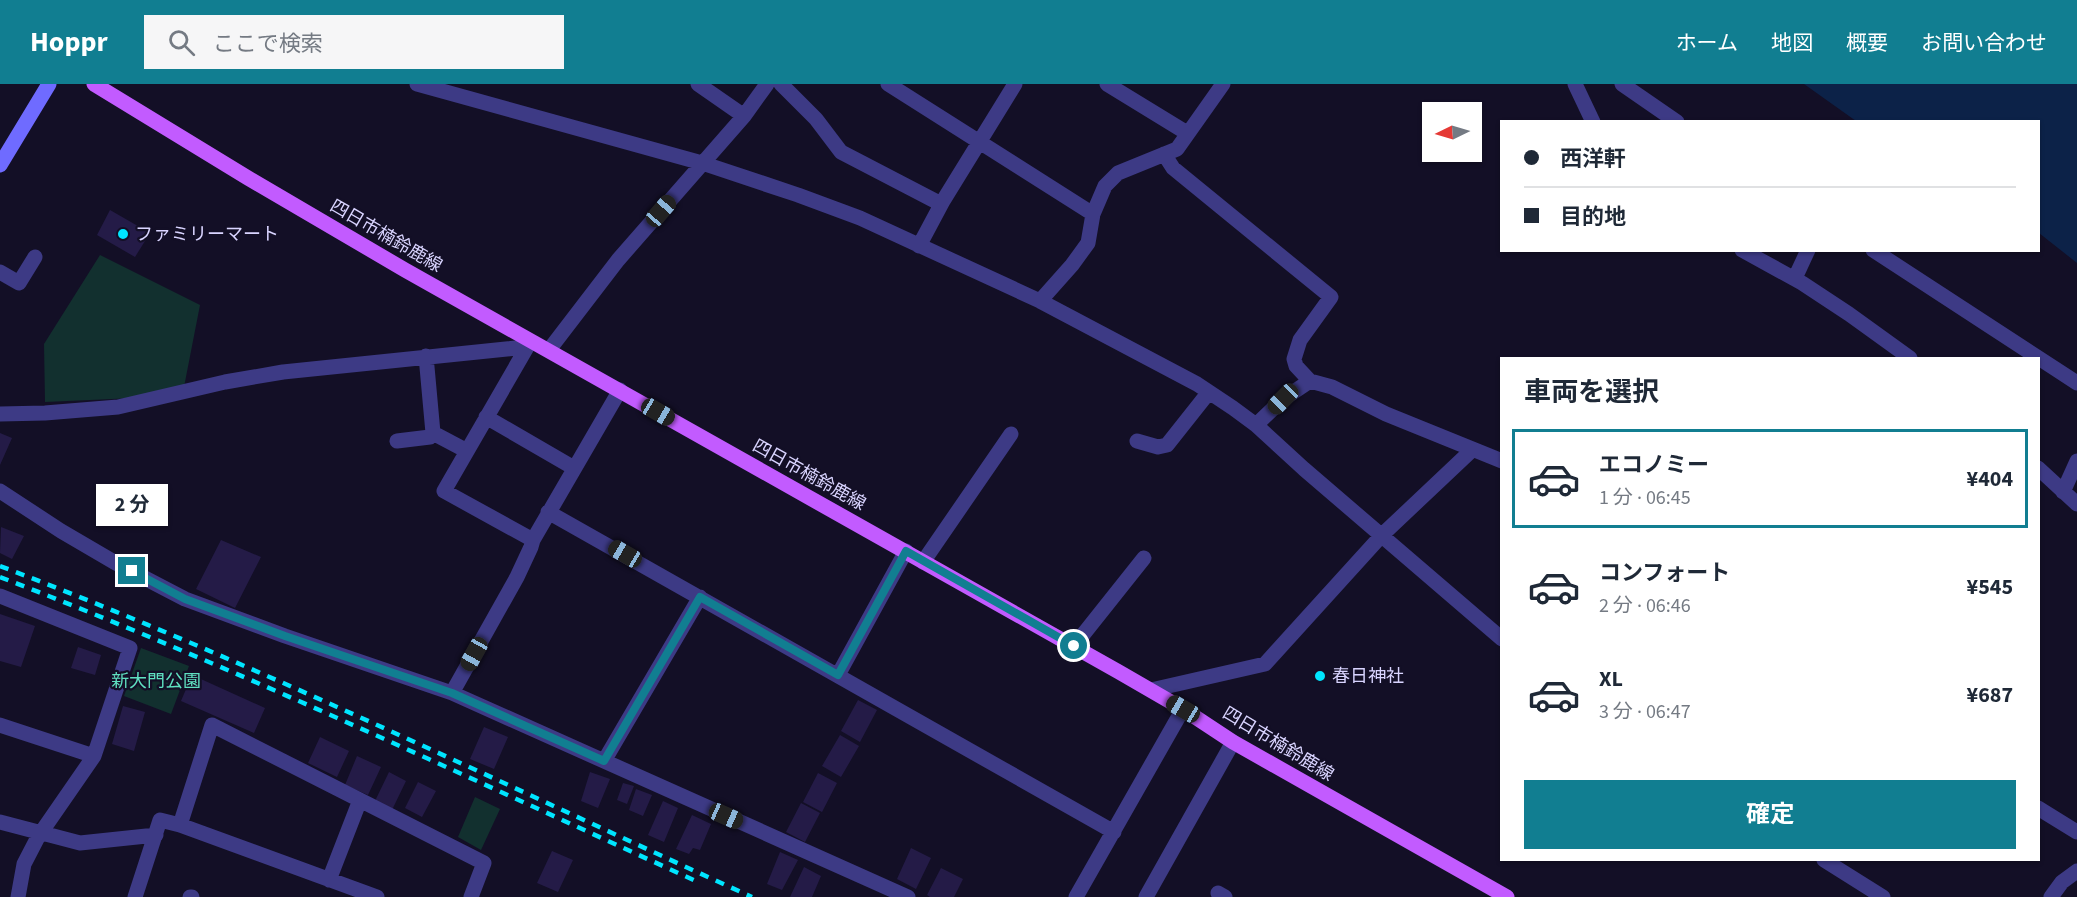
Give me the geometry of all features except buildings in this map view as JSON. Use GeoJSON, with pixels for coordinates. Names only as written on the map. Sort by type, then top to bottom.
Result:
{"type":"FeatureCollection","features":[{"type":"Feature","properties":{"kind":"main road"},"geometry":{"type":"LineString","coordinates":[[0,165],[49,84]]}},
{"type":"Feature","properties":{"kind":"main road","name":"四日市楠鈴鹿線"},"geometry":{"type":"LineString","coordinates":[[94,84],[528,345],[549,350],[906,551],[1151,690],[1233,742],[1507,897]]}},
{"type":"Feature","properties":{"kind":"street"},"geometry":{"type":"LineString","coordinates":[[417,84],[702,164],[819,203],[860,218],[1040,301],[1209,392],[1256,425],[1500,637]]}},
{"type":"Feature","properties":{"kind":"street"},"geometry":{"type":"LineString","coordinates":[[698,84],[744,116]]}},
{"type":"Feature","properties":{"kind":"street"},"geometry":{"type":"LineString","coordinates":[[549,350],[618,260],[744,116],[767,84]]}},
{"type":"Feature","properties":{"kind":"street"},"geometry":{"type":"LineString","coordinates":[[781,84],[816,119],[841,152],[941,204]]}},
{"type":"Feature","properties":{"kind":"street"},"geometry":{"type":"LineString","coordinates":[[888,84],[1093,214]]}},
{"type":"Feature","properties":{"kind":"street"},"geometry":{"type":"LineString","coordinates":[[919,246],[941,204],[1015,84]]}},
{"type":"Feature","properties":{"kind":"street"},"geometry":{"type":"LineString","coordinates":[[1107,84],[1187,133]]}},
{"type":"Feature","properties":{"kind":"street"},"geometry":{"type":"LineString","coordinates":[[1575,84],[1592,120]]}},
{"type":"Feature","properties":{"kind":"street"},"geometry":{"type":"LineString","coordinates":[[1622,84],[1674,120]]}},
{"type":"Feature","properties":{"kind":"street"},"geometry":{"type":"LineString","coordinates":[[1040,301],[1072,266],[1088,243],[1093,214],[1105,186],[1118,173],[1177,149],[1217,86]]}},
{"type":"Feature","properties":{"kind":"street"},"geometry":{"type":"LineString","coordinates":[[1164,154],[1173,168],[1331,297],[1300,340],[1294,359],[1296,366],[1310,381],[1332,387],[1386,414],[1500,460]]}},
{"type":"Feature","properties":{"kind":"street"},"geometry":{"type":"LineString","coordinates":[[1747,252],[1795,278],[1909,357]]}},
{"type":"Feature","properties":{"kind":"street"},"geometry":{"type":"LineString","coordinates":[[1795,278],[1807,252]]}},
{"type":"Feature","properties":{"kind":"street"},"geometry":{"type":"LineString","coordinates":[[1876,252],[2036,357]]}},
{"type":"Feature","properties":{"kind":"street"},"geometry":{"type":"LineString","coordinates":[[0,272],[19,283],[35,257]]}},
{"type":"Feature","properties":{"kind":"street"},"geometry":{"type":"LineString","coordinates":[[0,414],[118,407],[225,382],[283,372],[528,345]]}},
{"type":"Feature","properties":{"kind":"street"},"geometry":{"type":"LineString","coordinates":[[528,345],[444,491],[533,540]]}},
{"type":"Feature","properties":{"kind":"street"},"geometry":{"type":"LineString","coordinates":[[397,441],[430,437],[433,433],[426,356]]}},
{"type":"Feature","properties":{"kind":"street"},"geometry":{"type":"LineString","coordinates":[[2040,360],[2077,384]]}},
{"type":"Feature","properties":{"kind":"street"},"geometry":{"type":"LineString","coordinates":[[1256,425],[1283,399],[1310,381]]}},
{"type":"Feature","properties":{"kind":"street"},"geometry":{"type":"LineString","coordinates":[[452,693],[517,577],[548,512],[620,390]]}},
{"type":"Feature","properties":{"kind":"street"},"geometry":{"type":"LineString","coordinates":[[1137,441],[1158,447],[1167,445],[1209,392]]}},
{"type":"Feature","properties":{"kind":"street"},"geometry":{"type":"LineString","coordinates":[[486,417],[574,468]]}},
{"type":"Feature","properties":{"kind":"street"},"geometry":{"type":"LineString","coordinates":[[433,433],[467,451]]}},
{"type":"Feature","properties":{"kind":"street"},"geometry":{"type":"LineString","coordinates":[[923,562],[1011,435]]}},
{"type":"Feature","properties":{"kind":"street"},"geometry":{"type":"LineString","coordinates":[[1151,690],[1265,664],[1382,535],[1472,450]]}},
{"type":"Feature","properties":{"kind":"street"},"geometry":{"type":"LineString","coordinates":[[2063,492],[2077,461]]}},
{"type":"Feature","properties":{"kind":"street"},"geometry":{"type":"LineString","coordinates":[[2040,470],[2077,504]]}},
{"type":"Feature","properties":{"kind":"street"},"geometry":{"type":"LineString","coordinates":[[0,491],[114,562],[185,599],[452,693],[908,897]]}},
{"type":"Feature","properties":{"kind":"street"},"geometry":{"type":"LineString","coordinates":[[548,512],[1114,832]]}},
{"type":"Feature","properties":{"kind":"street"},"geometry":{"type":"LineString","coordinates":[[838,675],[906,551]]}},
{"type":"Feature","properties":{"kind":"street"},"geometry":{"type":"LineString","coordinates":[[1074,646],[1144,558]]}},
{"type":"Feature","properties":{"kind":"street"},"geometry":{"type":"LineString","coordinates":[[0,596],[130,648],[94,756],[41,832],[24,864],[18,897]]}},
{"type":"Feature","properties":{"kind":"street"},"geometry":{"type":"LineString","coordinates":[[604,761],[700,597]]}},
{"type":"Feature","properties":{"kind":"street"},"geometry":{"type":"LineString","coordinates":[[1076,897],[1183,709]]}},
{"type":"Feature","properties":{"kind":"street"},"geometry":{"type":"LineString","coordinates":[[0,725],[94,756]]}},
{"type":"Feature","properties":{"kind":"street"},"geometry":{"type":"LineString","coordinates":[[180,825],[212,725],[484,862],[471,897]]}},
{"type":"Feature","properties":{"kind":"street"},"geometry":{"type":"LineString","coordinates":[[1146,897],[1233,742]]}},
{"type":"Feature","properties":{"kind":"street"},"geometry":{"type":"LineString","coordinates":[[329,880],[360,800]]}},
{"type":"Feature","properties":{"kind":"street"},"geometry":{"type":"LineString","coordinates":[[2040,809],[2077,832]]}},
{"type":"Feature","properties":{"kind":"street"},"geometry":{"type":"LineString","coordinates":[[135,897],[160,820],[180,825],[377,897]]}},
{"type":"Feature","properties":{"kind":"street"},"geometry":{"type":"LineString","coordinates":[[0,822],[80,843],[156,835]]}},
{"type":"Feature","properties":{"kind":"street"},"geometry":{"type":"LineString","coordinates":[[1826,861],[1883,897]]}},
{"type":"Feature","properties":{"kind":"street"},"geometry":{"type":"LineString","coordinates":[[2051,897],[2062,882],[2077,871]]}},
{"type":"Feature","properties":{"kind":"green space"},"geometry":{"type":"Polygon","coordinates":[[[100,255],[200,305],[184,387],[135,398],[45,402],[44,344],[100,255]]]}},
{"type":"Feature","properties":{"kind":"green space","name":"新大門公園"},"geometry":{"type":"Polygon","coordinates":[[[141,648],[189,666],[171,714],[124,696],[141,648]]]}},
{"type":"Feature","properties":{"kind":"green space"},"geometry":{"type":"Polygon","coordinates":[[[475,797],[500,809],[481,850],[458,837],[475,797]]]}},
{"type":"Feature","properties":{"kind":"water"},"geometry":{"type":"Polygon","coordinates":[[[1804,84],[2077,84],[2077,263],[2040,234],[2040,120],[1855,120],[1804,84]]]}},
{"type":"Feature","properties":{"kind":"railway"},"geometry":{"type":"LineString","coordinates":[[0,566],[96,603],[285,684],[752,897]]}},
{"type":"Feature","properties":{"kind":"railway"},"geometry":{"type":"LineString","coordinates":[[0,577],[177,648],[264,686],[698,882]]}},
{"type":"Feature","properties":{"kind":"place","name":"ファミリーマート"},"geometry":{"type":"Point","coordinates":[123,234]}},
{"type":"Feature","properties":{"kind":"place","name":"春日神社"},"geometry":{"type":"Point","coordinates":[1320,676]}},
{"type":"Feature","properties":{"kind":"route"},"geometry":{"type":"LineString","coordinates":[[132,571],[185,599],[452,693],[604,761],[700,597],[838,675],[906,551],[1074,646]]}}]}
